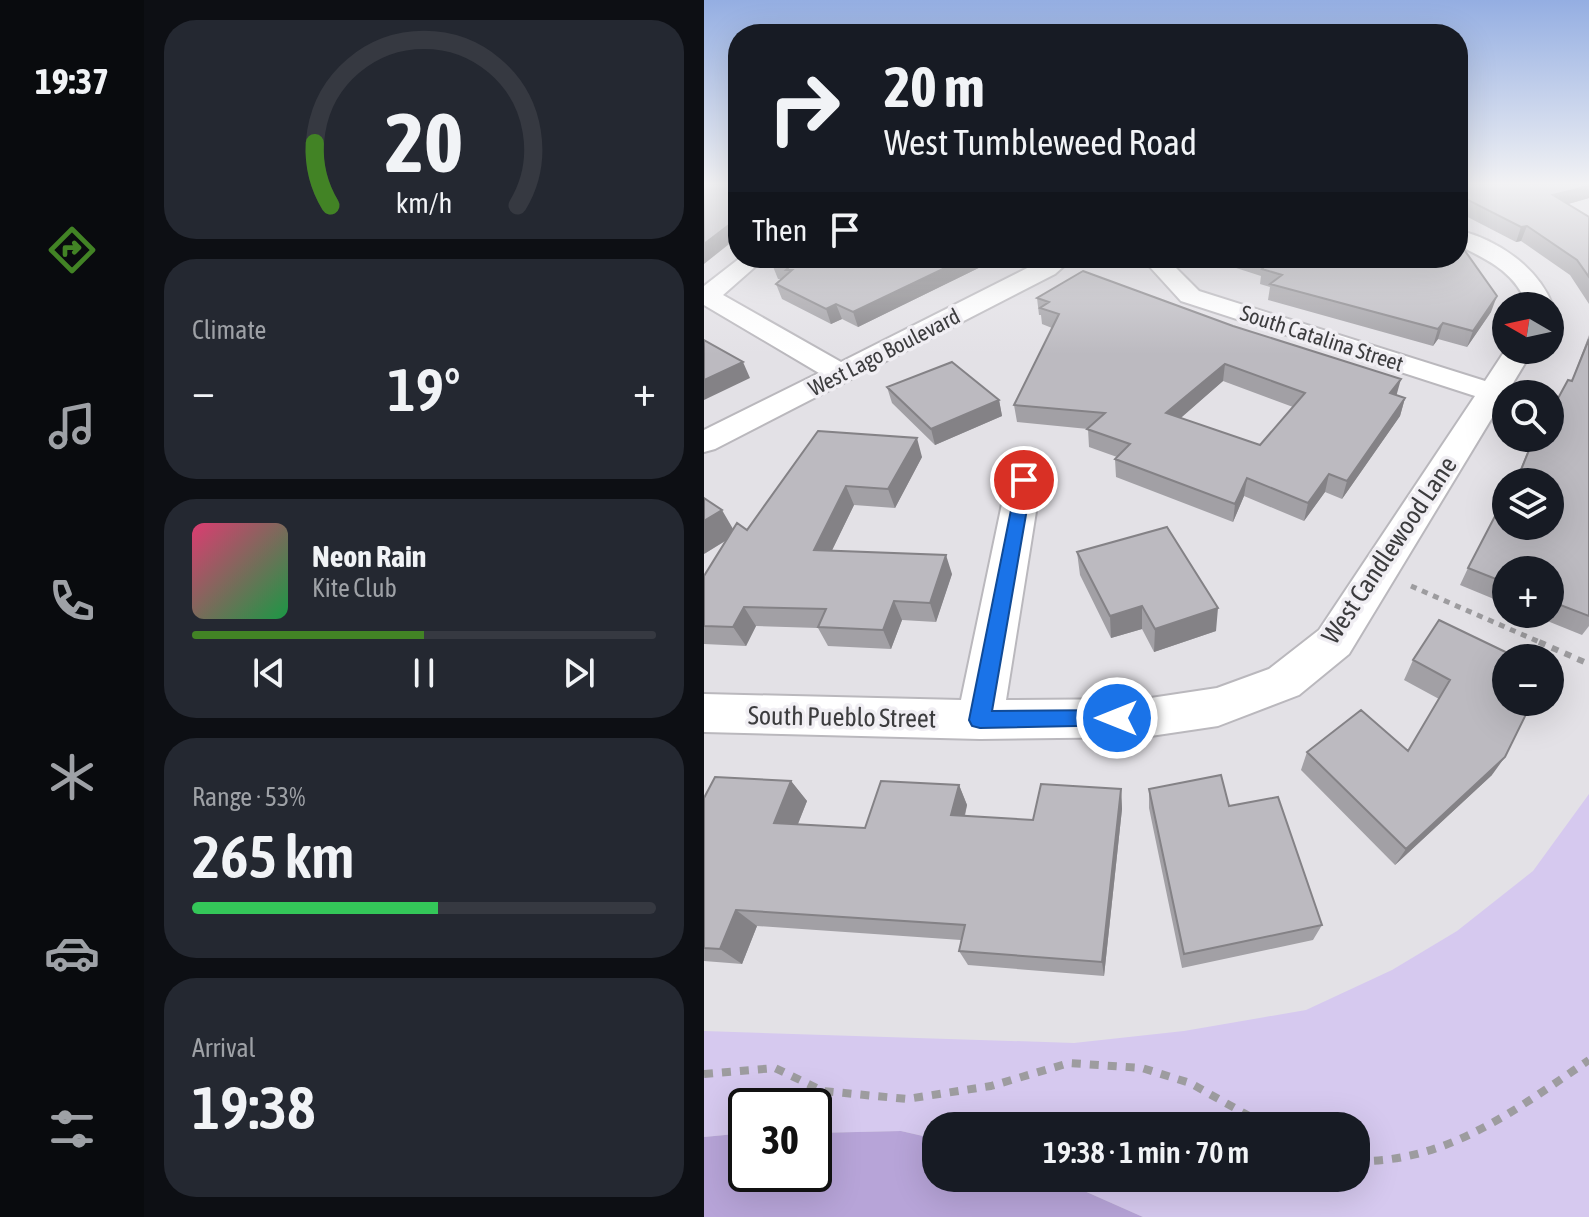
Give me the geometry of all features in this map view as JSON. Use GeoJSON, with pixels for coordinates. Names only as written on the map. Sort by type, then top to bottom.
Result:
{"type":"FeatureCollection","features":[{"type":"Feature","properties":{"kind":"street"},"geometry":{"type":"LineString","coordinates":[[1468,242],[1504,261],[1530,282],[1534,292]]}},
{"type":"Feature","properties":{"kind":"street"},"geometry":{"type":"LineString","coordinates":[[742,268],[707,296],[841,374]]}},
{"type":"Feature","properties":{"kind":"street","name":"West Lago Boulevard"},"geometry":{"type":"LineString","coordinates":[[704,442],[1048,268]]}},
{"type":"Feature","properties":{"kind":"street","name":"South Catalina Street"},"geometry":{"type":"LineString","coordinates":[[1163,268],[1190,296],[1491,392]]}},
{"type":"Feature","properties":{"kind":"street","name":"West Candlewood Lane"},"geometry":{"type":"LineString","coordinates":[[980,720],[1144,718],[1218,707],[1284,682],[1334,642],[1510,364]]}},
{"type":"Feature","properties":{"kind":"street"},"geometry":{"type":"LineString","coordinates":[[980,720],[1024,480]]}},
{"type":"Feature","properties":{"kind":"street","name":"South Pueblo Street"},"geometry":{"type":"LineString","coordinates":[[704,713],[980,720]]}},
{"type":"Feature","properties":{"kind":"path"},"geometry":{"type":"LineString","coordinates":[[1379,572],[1589,664]]}},
{"type":"Feature","properties":{"kind":"path"},"geometry":{"type":"LineString","coordinates":[[1370,1163],[1380,1165],[1437,1150],[1513,1111],[1589,1060]]}},
{"type":"Feature","properties":{"kind":"path"},"geometry":{"type":"LineString","coordinates":[[704,1074],[775,1068],[823,1091],[907,1099],[991,1086],[1069,1063],[1142,1068],[1190,1083],[1242,1112]]}},
{"type":"Feature","properties":{"kind":"shaded area"},"geometry":{"type":"Polygon","coordinates":[[[1589,794],[1589,1217],[1143,1217],[1087,1192],[1370,1192],[1370,1112],[922,1112],[922,1136],[901,1131],[832,1133],[832,1088],[728,1088],[728,1135],[704,1137],[704,1031],[1074,1043],[1184,1031],[1306,1010],[1392,970],[1457,931],[1533,871],[1589,794]]]}},
{"type":"Feature","properties":{"kind":"shaded area"},"geometry":{"type":"Polygon","coordinates":[[[901,1131],[922,1136],[922,1192],[1087,1192],[1143,1217],[704,1217],[704,1137],[728,1135],[728,1192],[832,1192],[832,1133],[901,1131]]]}},
{"type":"Feature","properties":{"kind":"building"},"geometry":{"type":"Polygon","coordinates":[[[1549,241],[1589,241],[1589,277],[1577,260],[1549,241]]]}},
{"type":"Feature","properties":{"kind":"building"},"geometry":{"type":"Polygon","coordinates":[[[1468,255],[1494,292],[1492,303],[1473,331],[1443,323],[1438,329],[1270,284],[1282,275],[1262,269],[1468,268],[1468,255]]]}},
{"type":"Feature","properties":{"kind":"building"},"geometry":{"type":"Polygon","coordinates":[[[945,268],[853,312],[836,304],[826,309],[776,284],[792,270],[786,270],[945,268]]]}},
{"type":"Feature","properties":{"kind":"building"},"geometry":{"type":"Polygon","coordinates":[[[1083,271],[1233,326],[1401,379],[1390,393],[1405,398],[1347,481],[1329,474],[1308,503],[1247,478],[1235,504],[1115,459],[1130,444],[1087,429],[1105,413],[1014,405],[1059,314],[1040,308],[1049,302],[1037,298],[1083,271]],[[1225,364],[1166,413],[1260,445],[1305,393],[1225,364]]]}},
{"type":"Feature","properties":{"kind":"building"},"geometry":{"type":"Polygon","coordinates":[[[1589,339],[1589,616],[1564,606],[1564,556],[1492,556],[1492,577],[1468,568],[1492,522],[1492,540],[1564,540],[1564,468],[1522,468],[1528,452],[1564,452],[1564,387],[1568,380],[1572,381],[1589,339]]]}},
{"type":"Feature","properties":{"kind":"building"},"geometry":{"type":"Polygon","coordinates":[[[704,340],[743,362],[704,380],[704,340]]]}},
{"type":"Feature","properties":{"kind":"building"},"geometry":{"type":"Polygon","coordinates":[[[952,362],[999,400],[931,429],[887,387],[952,362]]]}},
{"type":"Feature","properties":{"kind":"building"},"geometry":{"type":"Polygon","coordinates":[[[818,431],[917,438],[888,489],[846,486],[814,550],[946,555],[930,603],[894,601],[883,630],[818,627],[826,609],[744,607],[733,627],[704,626],[704,576],[737,523],[747,530],[818,431]]]}},
{"type":"Feature","properties":{"kind":"building"},"geometry":{"type":"Polygon","coordinates":[[[704,498],[722,510],[704,521],[704,498]]]}},
{"type":"Feature","properties":{"kind":"building"},"geometry":{"type":"Polygon","coordinates":[[[1167,527],[1218,608],[1155,629],[1142,606],[1110,616],[1077,552],[1167,527]]]}},
{"type":"Feature","properties":{"kind":"building"},"geometry":{"type":"Polygon","coordinates":[[[1439,620],[1492,645],[1492,716],[1525,716],[1505,757],[1406,849],[1307,752],[1361,710],[1408,751],[1450,680],[1413,660],[1439,620]]]}},
{"type":"Feature","properties":{"kind":"building"},"geometry":{"type":"Polygon","coordinates":[[[1221,775],[1229,806],[1278,797],[1322,925],[1184,954],[1149,789],[1221,775]]]}},
{"type":"Feature","properties":{"kind":"building"},"geometry":{"type":"Polygon","coordinates":[[[715,777],[791,781],[774,823],[865,828],[881,781],[959,785],[951,815],[1033,820],[1041,784],[1121,789],[1102,962],[959,951],[965,925],[736,910],[720,949],[704,948],[704,798],[715,777]]]}},
{"type":"Feature","properties":{"kind":"route"},"geometry":{"type":"LineString","coordinates":[[1024,480],[980,720],[1117,718]]}}]}
